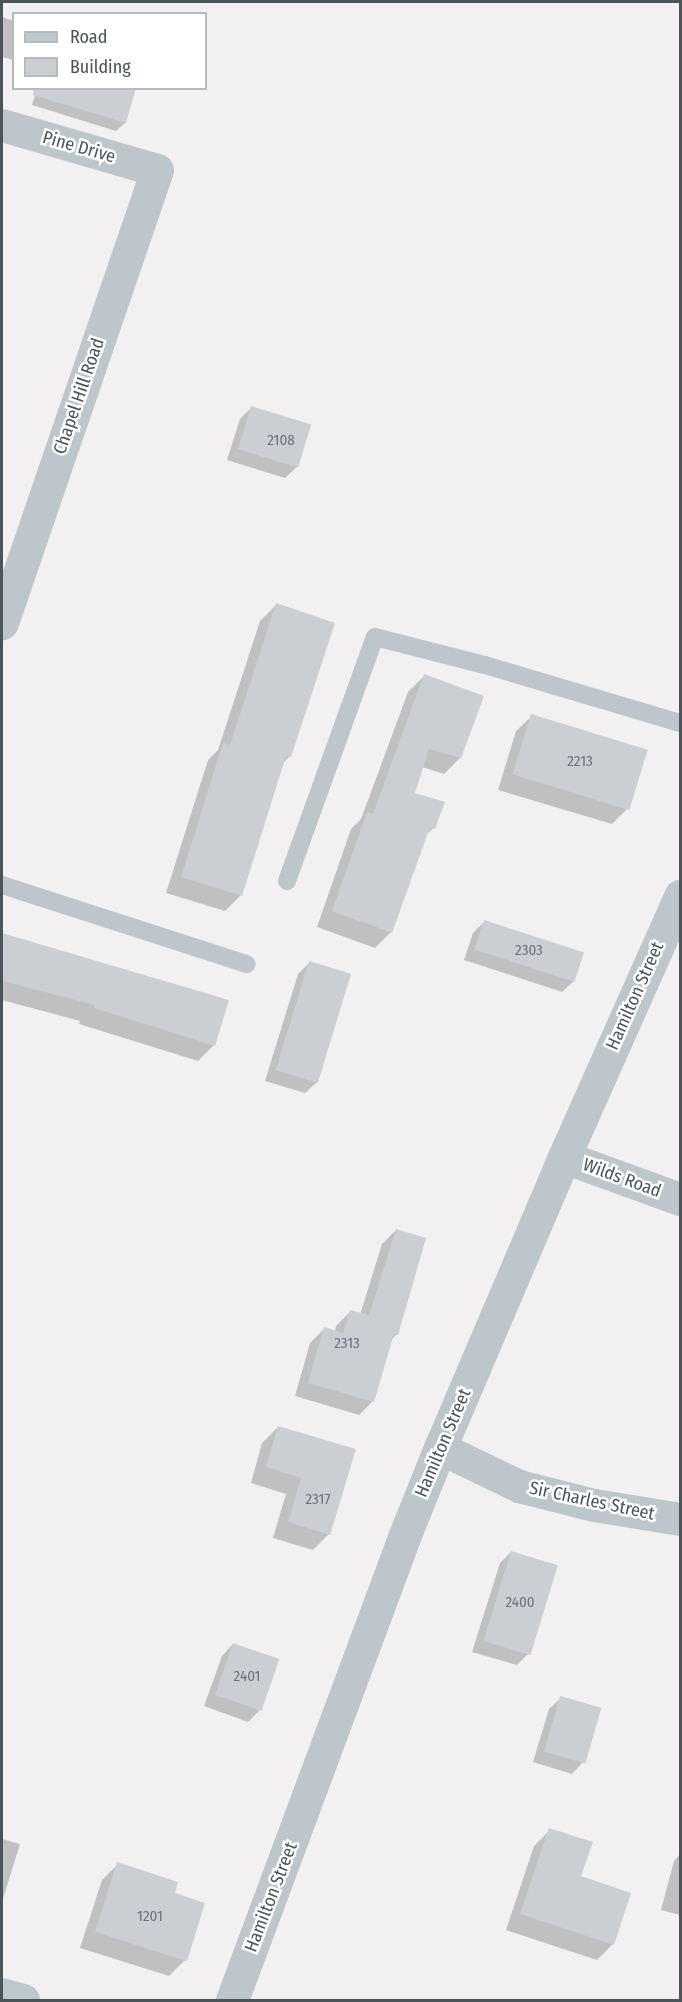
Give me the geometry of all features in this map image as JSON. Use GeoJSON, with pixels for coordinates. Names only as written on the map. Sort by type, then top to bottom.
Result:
{"type":"FeatureCollection","features":[{"type":"Feature","properties":{"kind":"street","name":"Pine Drive"},"geometry":{"type":"LineString","coordinates":[[2,125],[157,170]]}},
{"type":"Feature","properties":{"kind":"street","name":"Chapel Hill Road"},"geometry":{"type":"LineString","coordinates":[[2,623],[157,170]]}},
{"type":"Feature","properties":{"kind":"street","name":"Hamilton Street"},"geometry":{"type":"LineString","coordinates":[[232,2001],[400,1548],[440,1448],[564,1157],[681,896]]}},
{"type":"Feature","properties":{"kind":"street","name":"Wilds Road"},"geometry":{"type":"LineString","coordinates":[[564,1157],[681,1199]]}},
{"type":"Feature","properties":{"kind":"street","name":"Sir Charles Street"},"geometry":{"type":"LineString","coordinates":[[440,1448],[519,1486],[594,1505],[681,1519]]}},
{"type":"Feature","properties":{"kind":"street"},"geometry":{"type":"LineString","coordinates":[[2,1994],[23,2001]]}},
{"type":"Feature","properties":{"kind":"lane"},"geometry":{"type":"LineString","coordinates":[[287,880],[375,637],[486,665],[681,723]]}},
{"type":"Feature","properties":{"kind":"lane"},"geometry":{"type":"LineString","coordinates":[[2,885],[247,964]]}},
{"type":"Feature","properties":{"kind":"building"},"geometry":{"type":"Polygon","coordinates":[[[34,90],[135,90],[126,123],[33,95],[34,90]]]}},
{"type":"Feature","properties":{"kind":"building"},"geometry":{"type":"Polygon","coordinates":[[[251,406],[311,424],[298,467],[238,449],[251,406]]]}},
{"type":"Feature","properties":{"kind":"building"},"geometry":{"type":"Polygon","coordinates":[[[276,603],[335,623],[291,757],[286,756],[242,896],[181,877],[223,743],[230,745],[276,603]]]}},
{"type":"Feature","properties":{"kind":"building"},"geometry":{"type":"Polygon","coordinates":[[[424,674],[484,696],[461,758],[429,749],[415,793],[445,802],[435,829],[430,827],[392,933],[332,911],[367,812],[373,814],[424,674]]]}},
{"type":"Feature","properties":{"kind":"building"},"geometry":{"type":"Polygon","coordinates":[[[531,714],[648,750],[629,810],[513,774],[531,714]]]}},
{"type":"Feature","properties":{"kind":"building"},"geometry":{"type":"Polygon","coordinates":[[[484,920],[584,952],[574,982],[474,949],[484,920]]]}},
{"type":"Feature","properties":{"kind":"building"},"geometry":{"type":"Polygon","coordinates":[[[2,933],[229,1000],[215,1046],[94,1008],[95,1005],[2,981],[2,933]]]}},
{"type":"Feature","properties":{"kind":"building"},"geometry":{"type":"Polygon","coordinates":[[[309,961],[351,974],[318,1083],[276,1070],[309,961]]]}},
{"type":"Feature","properties":{"kind":"building"},"geometry":{"type":"Polygon","coordinates":[[[396,1229],[426,1238],[398,1335],[394,1334],[374,1402],[308,1383],[324,1327],[343,1333],[350,1310],[369,1315],[396,1229]]]}},
{"type":"Feature","properties":{"kind":"building"},"geometry":{"type":"Polygon","coordinates":[[[278,1426],[356,1449],[330,1535],[288,1522],[301,1478],[266,1467],[278,1426]]]}},
{"type":"Feature","properties":{"kind":"building"},"geometry":{"type":"Polygon","coordinates":[[[511,1551],[558,1565],[530,1655],[484,1641],[511,1551]]]}},
{"type":"Feature","properties":{"kind":"building"},"geometry":{"type":"Polygon","coordinates":[[[233,1643],[279,1659],[261,1711],[215,1695],[233,1643]]]}},
{"type":"Feature","properties":{"kind":"building"},"geometry":{"type":"Polygon","coordinates":[[[560,1696],[601,1708],[585,1764],[544,1752],[560,1696]]]}},
{"type":"Feature","properties":{"kind":"building"},"geometry":{"type":"Polygon","coordinates":[[[549,1828],[593,1842],[581,1876],[631,1893],[614,1945],[520,1914],[549,1828]]]}},
{"type":"Feature","properties":{"kind":"building"},"geometry":{"type":"Polygon","coordinates":[[[117,1862],[178,1882],[175,1893],[205,1903],[187,1961],[95,1932],[117,1862]]]}}]}
